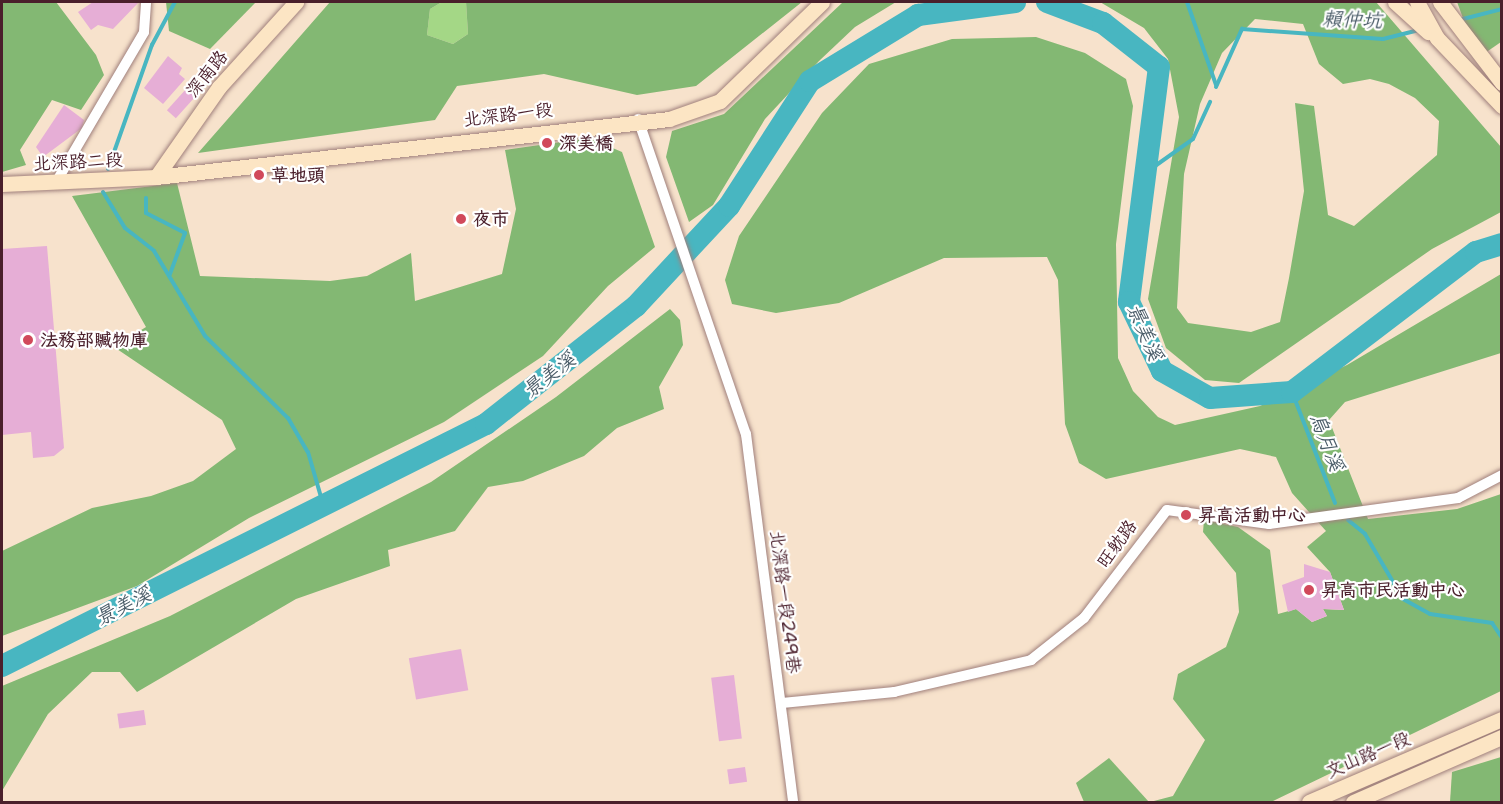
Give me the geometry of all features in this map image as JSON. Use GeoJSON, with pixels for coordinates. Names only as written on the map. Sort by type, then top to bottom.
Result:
{"type":"FeatureCollection","features":[{"type":"Feature","properties":{"kind":"main road","name":"深南路"},"geometry":{"type":"LineString","coordinates":[[156,177],[219,87],[296,2]]}},
{"type":"Feature","properties":{"kind":"main road","name":"北深路一段"},"geometry":{"type":"LineString","coordinates":[[156,177],[638,119],[669,118],[720,101],[822,2]]}},
{"type":"Feature","properties":{"kind":"main road"},"geometry":{"type":"LineString","coordinates":[[1395,2],[1437,38],[1502,106]]}},
{"type":"Feature","properties":{"kind":"main road"},"geometry":{"type":"LineString","coordinates":[[1417,2],[1437,38]]}},
{"type":"Feature","properties":{"kind":"main road"},"geometry":{"type":"LineString","coordinates":[[1440,2],[1450,22],[1502,83]]}},
{"type":"Feature","properties":{"kind":"main road"},"geometry":{"type":"LineString","coordinates":[[1448,2],[1450,22]]}},
{"type":"Feature","properties":{"kind":"main road","name":"北深路二段"},"geometry":{"type":"LineString","coordinates":[[2,184],[55,184],[156,177]]}},
{"type":"Feature","properties":{"kind":"main road","name":"文山路一段"},"geometry":{"type":"LineString","coordinates":[[1309,802],[1502,719]]}},
{"type":"Feature","properties":{"kind":"main road","name":"文山路一段"},"geometry":{"type":"LineString","coordinates":[[1353,802],[1502,737]]}},
{"type":"Feature","properties":{"kind":"street"},"geometry":{"type":"LineString","coordinates":[[55,184],[144,32],[146,2]]}},
{"type":"Feature","properties":{"kind":"street","name":"北深路一段249巷"},"geometry":{"type":"LineString","coordinates":[[638,119],[648,155],[734,409],[746,434],[793,802]]}},
{"type":"Feature","properties":{"kind":"street","name":"旺躭路"},"geometry":{"type":"LineString","coordinates":[[782,703],[894,692],[1031,660],[1084,618],[1167,510],[1269,524],[1354,510],[1458,498],[1502,475]]}},
{"type":"Feature","properties":{"kind":"green space"},"geometry":{"type":"Polygon","coordinates":[[[2,2],[56,2],[96,55],[104,75],[81,110],[52,100],[20,150],[26,165],[2,172],[2,2]]]}},
{"type":"Feature","properties":{"kind":"green space"},"geometry":{"type":"Polygon","coordinates":[[[166,2],[256,2],[210,49],[169,31],[166,2]]]}},
{"type":"Feature","properties":{"kind":"green space"},"geometry":{"type":"Polygon","coordinates":[[[330,2],[442,2],[430,9],[427,35],[453,44],[468,34],[466,2],[802,2],[696,86],[637,95],[544,74],[457,86],[435,120],[198,153],[330,2]]]}},
{"type":"Feature","properties":{"kind":"green space"},"geometry":{"type":"Polygon","coordinates":[[[442,2],[466,2],[468,34],[453,44],[427,35],[430,9],[442,2]]]}},
{"type":"Feature","properties":{"kind":"green space"},"geometry":{"type":"Polygon","coordinates":[[[843,2],[896,2],[855,27],[819,61],[765,119],[713,205],[689,222],[666,157],[672,131],[724,114],[843,2]]]}},
{"type":"Feature","properties":{"kind":"green space"},"geometry":{"type":"Polygon","coordinates":[[[1100,2],[1376,2],[1501,147],[1501,212],[1432,249],[1239,383],[1205,380],[1166,348],[1148,299],[1179,117],[1168,59],[1144,28],[1100,2]],[[1255,19],[1222,53],[1200,104],[1184,174],[1177,308],[1188,323],[1251,332],[1280,322],[1304,191],[1295,103],[1314,106],[1328,215],[1354,226],[1437,155],[1439,121],[1415,98],[1389,84],[1370,79],[1343,84],[1319,64],[1303,24],[1255,19]]]}},
{"type":"Feature","properties":{"kind":"green space"},"geometry":{"type":"Polygon","coordinates":[[[1457,2],[1501,2],[1501,42],[1485,53],[1470,37],[1457,2]]]}},
{"type":"Feature","properties":{"kind":"green space"},"geometry":{"type":"Polygon","coordinates":[[[1036,37],[1085,53],[1126,79],[1133,106],[1116,244],[1118,358],[1133,391],[1158,417],[1175,425],[1260,406],[1347,365],[1501,274],[1501,353],[1345,402],[1329,420],[1368,519],[1457,509],[1501,494],[1501,691],[1271,802],[1150,802],[1173,796],[1205,740],[1173,699],[1178,674],[1226,647],[1239,612],[1236,573],[1203,532],[1204,520],[1238,527],[1270,550],[1278,614],[1296,609],[1312,622],[1327,616],[1323,609],[1344,610],[1330,572],[1307,547],[1326,531],[1292,493],[1276,457],[1240,449],[1106,479],[1079,463],[1065,424],[1058,280],[1047,257],[944,258],[839,303],[776,313],[732,304],[725,280],[739,236],[822,113],[869,64],[952,39],[1036,37]]]}},
{"type":"Feature","properties":{"kind":"green space"},"geometry":{"type":"Polygon","coordinates":[[[589,138],[622,152],[655,247],[608,286],[543,356],[444,422],[249,518],[137,586],[2,636],[2,551],[92,508],[151,496],[193,481],[236,449],[222,420],[114,347],[146,327],[72,196],[177,183],[200,276],[330,281],[367,276],[411,253],[415,301],[502,274],[516,209],[505,150],[589,138]]]}},
{"type":"Feature","properties":{"kind":"green space"},"geometry":{"type":"Polygon","coordinates":[[[670,309],[680,320],[683,345],[659,387],[664,409],[617,428],[584,456],[523,481],[488,487],[455,531],[388,550],[390,566],[296,599],[137,692],[120,672],[92,672],[48,714],[2,791],[2,686],[170,616],[431,482],[556,397],[670,309]]]}},
{"type":"Feature","properties":{"kind":"green space"},"geometry":{"type":"Polygon","coordinates":[[[1501,757],[1501,802],[1450,802],[1452,772],[1501,757]]]}},
{"type":"Feature","properties":{"kind":"green space"},"geometry":{"type":"Polygon","coordinates":[[[1109,758],[1149,802],[1084,802],[1076,783],[1109,758]]]}},
{"type":"Feature","properties":{"kind":"building"},"geometry":{"type":"Polygon","coordinates":[[[93,2],[139,2],[113,29],[98,25],[91,30],[78,12],[93,2]]]}},
{"type":"Feature","properties":{"kind":"building"},"geometry":{"type":"Polygon","coordinates":[[[168,56],[182,68],[179,74],[185,79],[163,104],[144,88],[168,56]]]}},
{"type":"Feature","properties":{"kind":"building"},"geometry":{"type":"Polygon","coordinates":[[[187,88],[196,96],[176,118],[167,110],[187,88]]]}},
{"type":"Feature","properties":{"kind":"building"},"geometry":{"type":"Polygon","coordinates":[[[64,105],[84,120],[82,128],[43,157],[36,147],[64,105]]]}},
{"type":"Feature","properties":{"kind":"building","name":"法務部贓物庫"},"geometry":{"type":"Polygon","coordinates":[[[47,246],[64,448],[54,456],[33,458],[31,432],[2,435],[2,249],[47,246]]]}},
{"type":"Feature","properties":{"kind":"building","name":"昇高市民活動中心"},"geometry":{"type":"Polygon","coordinates":[[[1304,564],[1330,572],[1344,610],[1323,609],[1327,616],[1312,622],[1296,609],[1288,612],[1282,585],[1304,577],[1304,564]]]}},
{"type":"Feature","properties":{"kind":"building"},"geometry":{"type":"Polygon","coordinates":[[[461,649],[468,690],[416,700],[409,658],[461,649]]]}},
{"type":"Feature","properties":{"kind":"building"},"geometry":{"type":"Polygon","coordinates":[[[734,675],[742,739],[719,741],[711,678],[734,675]]]}},
{"type":"Feature","properties":{"kind":"building"},"geometry":{"type":"Polygon","coordinates":[[[144,710],[146,725],[119,729],[117,714],[144,710]]]}},
{"type":"Feature","properties":{"kind":"building"},"geometry":{"type":"Polygon","coordinates":[[[745,767],[747,782],[729,784],[727,770],[745,767]]]}},
{"type":"Feature","properties":{"kind":"waterway"},"geometry":{"type":"LineString","coordinates":[[108,169],[152,45],[175,2]]}},
{"type":"Feature","properties":{"kind":"waterway","name":"景美溪"},"geometry":{"type":"LineString","coordinates":[[2,666],[486,424],[636,306],[729,206],[810,81],[918,15],[1015,2]]}},
{"type":"Feature","properties":{"kind":"waterway","name":"景美溪"},"geometry":{"type":"LineString","coordinates":[[1047,2],[1103,23],[1159,67],[1129,302],[1162,371],[1210,398],[1292,392],[1476,252],[1502,244]]}},
{"type":"Feature","properties":{"kind":"waterway"},"geometry":{"type":"LineString","coordinates":[[1187,2],[1216,85]]}},
{"type":"Feature","properties":{"kind":"waterway","name":"賴仲坑"},"geometry":{"type":"LineString","coordinates":[[1459,20],[1502,9]]}},
{"type":"Feature","properties":{"kind":"waterway","name":"賴仲坑"},"geometry":{"type":"LineString","coordinates":[[1216,87],[1242,29],[1383,39],[1416,31]]}},
{"type":"Feature","properties":{"kind":"waterway","name":"賴仲坑"},"geometry":{"type":"LineString","coordinates":[[1148,171],[1193,139],[1210,102]]}},
{"type":"Feature","properties":{"kind":"waterway"},"geometry":{"type":"LineString","coordinates":[[103,192],[125,228],[154,251],[205,336],[288,418],[308,452],[323,504]]}},
{"type":"Feature","properties":{"kind":"waterway"},"geometry":{"type":"LineString","coordinates":[[146,198],[146,213],[185,233],[170,274]]}},
{"type":"Feature","properties":{"kind":"waterway","name":"烏月溪"},"geometry":{"type":"LineString","coordinates":[[1292,392],[1335,503]]}},
{"type":"Feature","properties":{"kind":"waterway","name":"烏月溪"},"geometry":{"type":"LineString","coordinates":[[1348,520],[1365,534],[1403,599],[1430,614],[1492,623],[1502,638]]}},
{"type":"Feature","properties":{"kind":"place","name":"深美橋"},"geometry":{"type":"Point","coordinates":[547,143]}},
{"type":"Feature","properties":{"kind":"place","name":"草地頭"},"geometry":{"type":"Point","coordinates":[259,175]}},
{"type":"Feature","properties":{"kind":"place","name":"夜市"},"geometry":{"type":"Point","coordinates":[461,219]}},
{"type":"Feature","properties":{"kind":"place","name":"法務部贓物庫"},"geometry":{"type":"Point","coordinates":[28,340]}},
{"type":"Feature","properties":{"kind":"place","name":"昇高活動中心"},"geometry":{"type":"Point","coordinates":[1186,515]}},
{"type":"Feature","properties":{"kind":"place","name":"昇高市民活動中心"},"geometry":{"type":"Point","coordinates":[1309,590]}}]}
